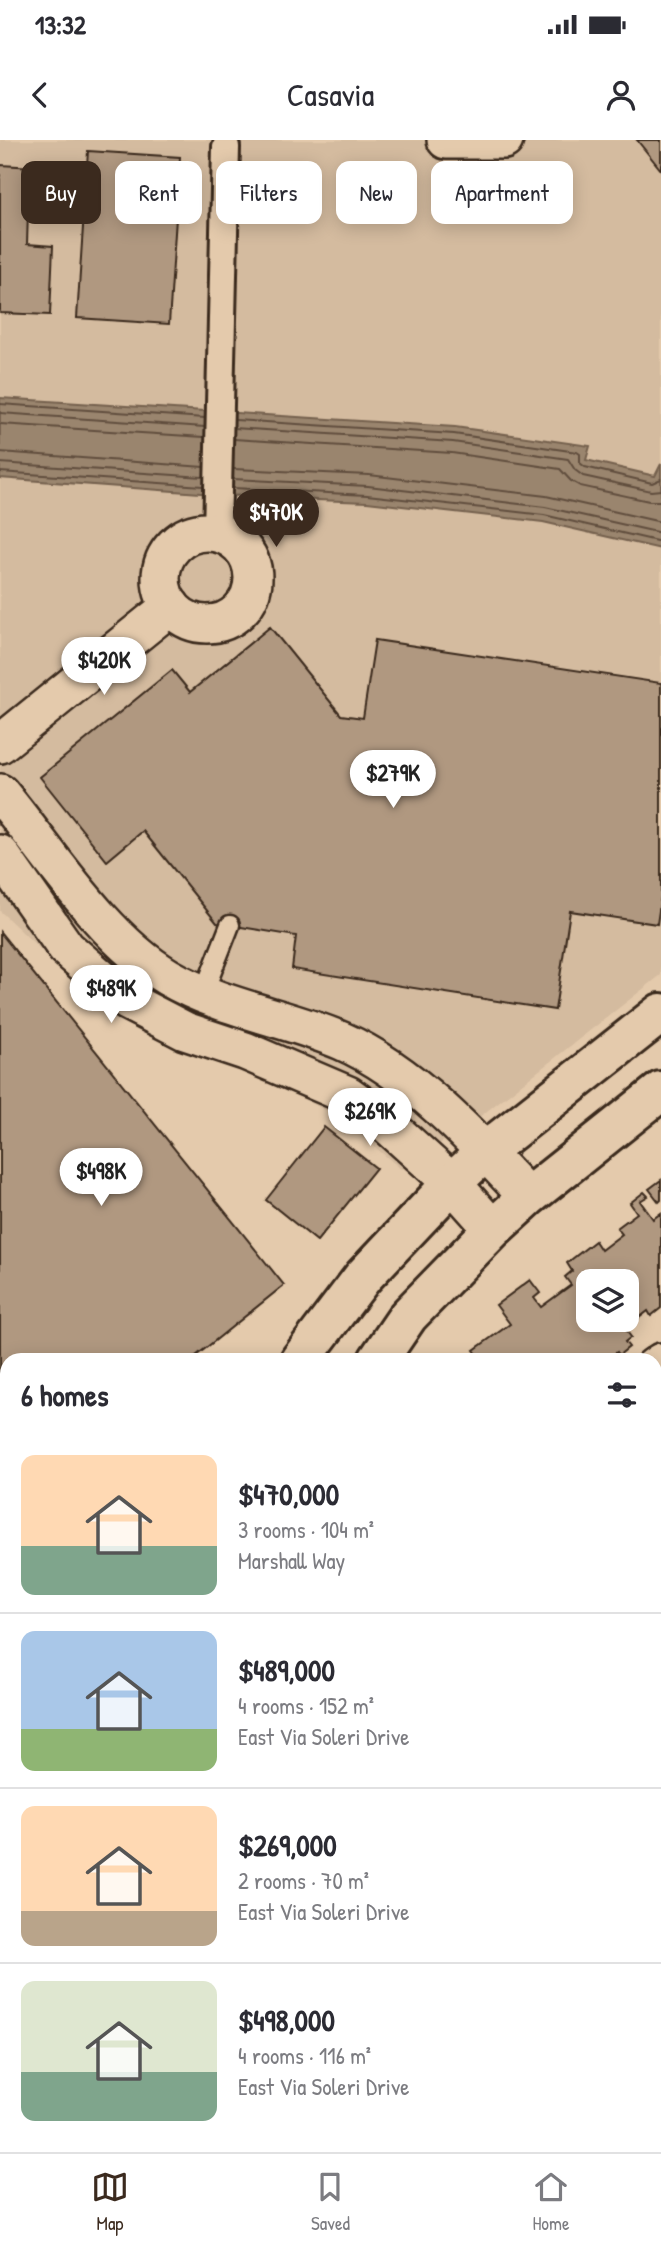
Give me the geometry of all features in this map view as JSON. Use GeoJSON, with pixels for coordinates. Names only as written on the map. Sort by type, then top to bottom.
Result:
{"type":"FeatureCollection","features":[{"type":"Feature","properties":{"kind":"main road"},"geometry":{"type":"LineString","coordinates":[[305,1353],[363,1277],[452,1183],[486,1152],[661,1013]]}},
{"type":"Feature","properties":{"kind":"main road"},"geometry":{"type":"LineString","coordinates":[[383,1353],[408,1316],[493,1229],[528,1197],[661,1091]]}},
{"type":"Feature","properties":{"kind":"street"},"geometry":{"type":"LineString","coordinates":[[446,140],[503,140]]}},
{"type":"Feature","properties":{"kind":"street"},"geometry":{"type":"LineString","coordinates":[[217,521],[202,532],[188,536],[176,544],[167,555],[162,568],[164,596],[171,606],[190,620],[213,624],[239,611],[248,598],[253,583],[252,568],[247,556],[217,521],[226,147]]}},
{"type":"Feature","properties":{"kind":"street"},"geometry":{"type":"LineString","coordinates":[[0,744],[171,606]]}},
{"type":"Feature","properties":{"kind":"street"},"geometry":{"type":"LineString","coordinates":[[0,793],[102,920],[124,943],[167,976],[203,994],[305,1026],[345,1042],[392,1068],[486,1152],[528,1197]]}},
{"type":"Feature","properties":{"kind":"street"},"geometry":{"type":"LineString","coordinates":[[0,854],[66,948],[102,981],[127,1000],[185,1031],[245,1051],[348,1095],[380,1118],[452,1183],[493,1229]]}},
{"type":"Feature","properties":{"kind":"lane"},"geometry":{"type":"LineString","coordinates":[[203,994],[230,925]]}},
{"type":"Feature","properties":{"kind":"shaded area"},"geometry":{"type":"Polygon","coordinates":[[[0,140],[661,140],[661,975],[473,1122],[401,1169],[339,1117],[79,986],[0,911],[0,140]]]}},
{"type":"Feature","properties":{"kind":"water"},"geometry":{"type":"Polygon","coordinates":[[[0,398],[455,427],[590,446],[586,460],[655,476],[661,464],[661,549],[543,522],[367,502],[266,498],[0,478],[0,398]]]}},
{"type":"Feature","properties":{"kind":"building"},"geometry":{"type":"Polygon","coordinates":[[[637,140],[661,140],[661,170],[637,140]]]}},
{"type":"Feature","properties":{"kind":"building"},"geometry":{"type":"Polygon","coordinates":[[[88,151],[180,157],[180,161],[115,161],[115,224],[176,224],[169,324],[77,318],[83,224],[101,224],[101,161],[87,161],[88,151]]]}},
{"type":"Feature","properties":{"kind":"building"},"geometry":{"type":"Polygon","coordinates":[[[0,165],[21,166],[21,224],[28,224],[27,244],[53,246],[50,315],[0,313],[0,165]]]}},
{"type":"Feature","properties":{"kind":"building"},"geometry":{"type":"Polygon","coordinates":[[[270,627],[341,715],[363,718],[375,640],[661,683],[661,897],[657,924],[570,911],[555,1010],[292,969],[296,936],[217,923],[143,831],[107,861],[40,777],[172,670],[190,692],[270,627]]]}},
{"type":"Feature","properties":{"kind":"building"},"geometry":{"type":"Polygon","coordinates":[[[0,932],[284,1285],[200,1353],[0,1353],[0,932]]]}},
{"type":"Feature","properties":{"kind":"building"},"geometry":{"type":"Polygon","coordinates":[[[324,1127],[376,1168],[317,1241],[266,1200],[324,1127]]]}},
{"type":"Feature","properties":{"kind":"building"},"geometry":{"type":"Polygon","coordinates":[[[661,1180],[661,1200],[659,1202],[649,1189],[661,1180]]]}},
{"type":"Feature","properties":{"kind":"building"},"geometry":{"type":"Polygon","coordinates":[[[644,1192],[648,1196],[640,1201],[653,1219],[661,1213],[661,1308],[651,1316],[648,1311],[639,1318],[639,1269],[576,1269],[576,1332],[627,1332],[631,1337],[625,1342],[629,1347],[622,1353],[476,1353],[474,1350],[510,1324],[496,1305],[530,1280],[540,1293],[534,1298],[541,1307],[571,1285],[565,1277],[572,1271],[567,1263],[595,1241],[601,1250],[622,1234],[617,1228],[637,1213],[630,1203],[644,1192]]]}}]}
